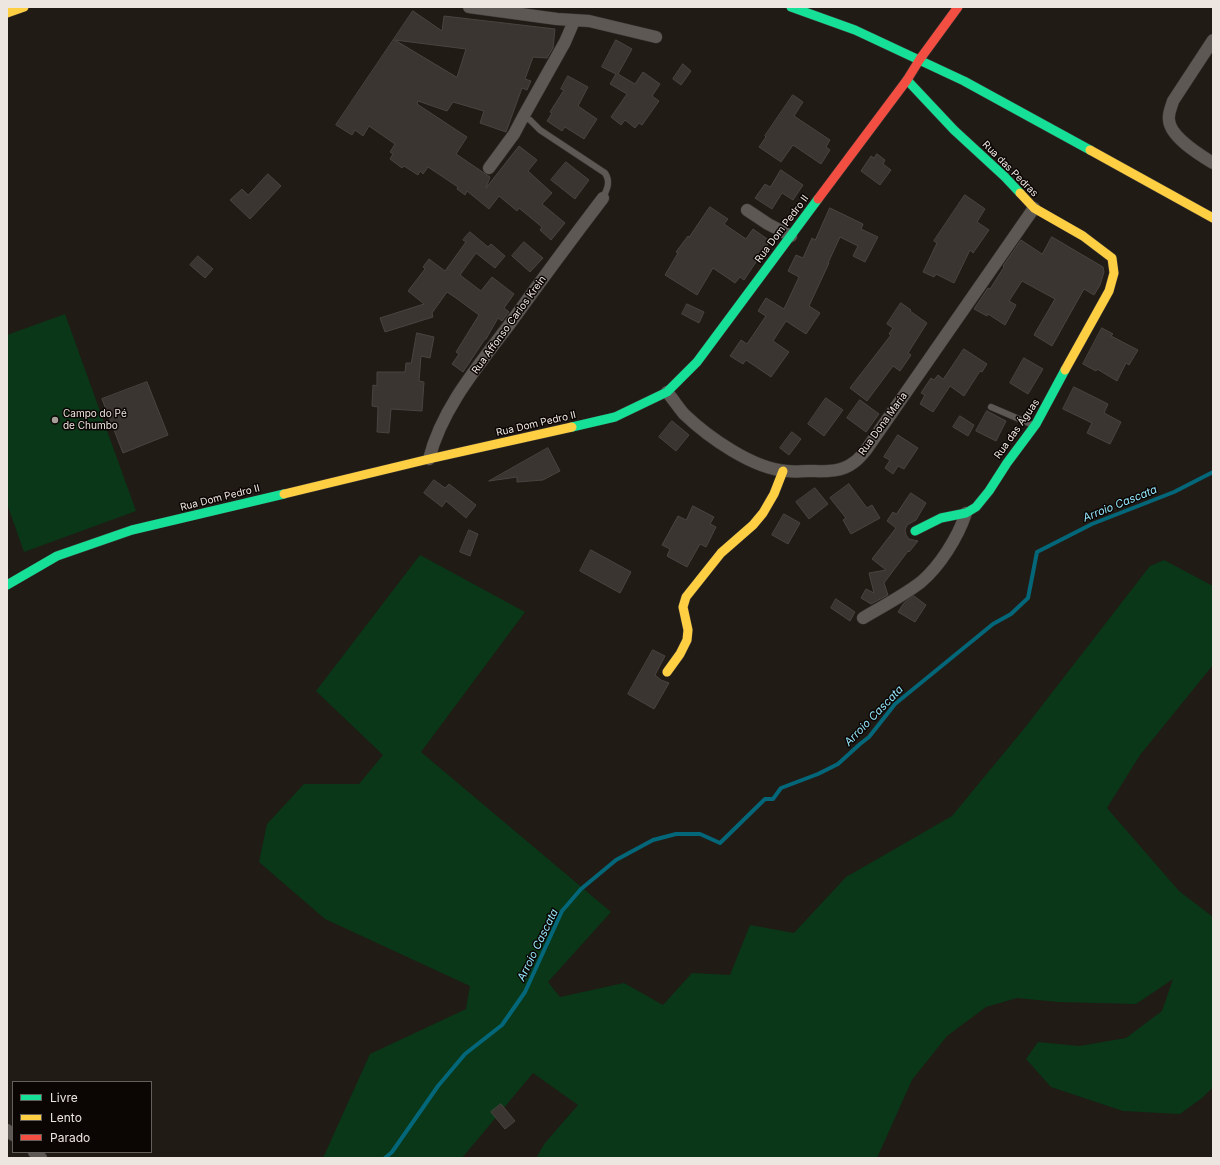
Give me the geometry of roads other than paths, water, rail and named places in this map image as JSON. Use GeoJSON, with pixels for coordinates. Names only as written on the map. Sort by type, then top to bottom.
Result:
{"type":"FeatureCollection","features":[{"type":"Feature","properties":{"kind":"street"},"geometry":{"type":"LineString","coordinates":[[7,13],[24,7]]}},
{"type":"Feature","properties":{"kind":"street"},"geometry":{"type":"LineString","coordinates":[[469,7],[574,21],[589,21],[656,37]]}},
{"type":"Feature","properties":{"kind":"street"},"geometry":{"type":"LineString","coordinates":[[792,7],[856,30],[964,81],[1213,218]]}},
{"type":"Feature","properties":{"kind":"street","name":"Rua Dom Pedro II"},"geometry":{"type":"LineString","coordinates":[[7,585],[57,556],[132,530],[429,459],[615,417],[667,392],[697,362],[907,80],[920,59],[958,7]]}},
{"type":"Feature","properties":{"kind":"street"},"geometry":{"type":"LineString","coordinates":[[489,168],[514,134],[565,42],[574,21]]}},
{"type":"Feature","properties":{"kind":"street"},"geometry":{"type":"LineString","coordinates":[[1213,40],[1173,102],[1169,112],[1169,122],[1174,132],[1188,147],[1213,163]]}},
{"type":"Feature","properties":{"kind":"street","name":"Rua das Pedras"},"geometry":{"type":"LineString","coordinates":[[907,80],[954,130],[1005,177],[1034,208],[1083,236],[1112,258]]}},
{"type":"Feature","properties":{"kind":"street","name":"Rua Affonso Carlos Krein"},"geometry":{"type":"LineString","coordinates":[[429,459],[442,423],[466,382],[603,198]]}},
{"type":"Feature","properties":{"kind":"street","name":"Rua Dona Maria"},"geometry":{"type":"LineString","coordinates":[[667,392],[683,413],[705,432],[732,450],[769,468],[782,471],[827,471],[839,470],[852,464],[866,450],[1034,208]]}},
{"type":"Feature","properties":{"kind":"street"},"geometry":{"type":"LineString","coordinates":[[747,210],[768,224],[791,236]]}},
{"type":"Feature","properties":{"kind":"street","name":"Rua das Águas"},"geometry":{"type":"LineString","coordinates":[[915,531],[941,518],[966,513],[976,507],[989,491],[1007,463],[1035,425],[1054,394],[1109,291],[1114,273],[1112,258]]}},
{"type":"Feature","properties":{"kind":"street"},"geometry":{"type":"LineString","coordinates":[[668,672],[680,655],[686,643],[688,628],[682,607],[685,598],[713,562],[725,549],[750,528],[767,508],[778,485],[782,471]]}},
{"type":"Feature","properties":{"kind":"street"},"geometry":{"type":"LineString","coordinates":[[863,618],[922,581],[953,543],[966,513]]}},
{"type":"Feature","properties":{"kind":"lane"},"geometry":{"type":"LineString","coordinates":[[523,117],[530,120],[540,130],[605,174],[609,182],[603,198]]}},
{"type":"Feature","properties":{"kind":"lane"},"geometry":{"type":"LineString","coordinates":[[991,407],[1035,425]]}},
{"type":"Feature","properties":{"kind":"waterway","name":"Arroio Cascata"},"geometry":{"type":"LineString","coordinates":[[385,1158],[392,1152],[438,1086],[465,1054],[502,1025],[525,992],[562,911],[581,889],[616,860],[653,840],[676,834],[700,834],[720,843],[765,799],[773,799],[781,788],[818,774],[838,764],[869,737],[895,704],[993,624],[1011,614],[1028,598],[1037,552],[1092,524],[1174,492],[1213,472]]}},
{"type":"Feature","properties":{"kind":"place","name":"Campo do Pé de Chumbo"},"geometry":{"type":"Point","coordinates":[55,420]}}]}
